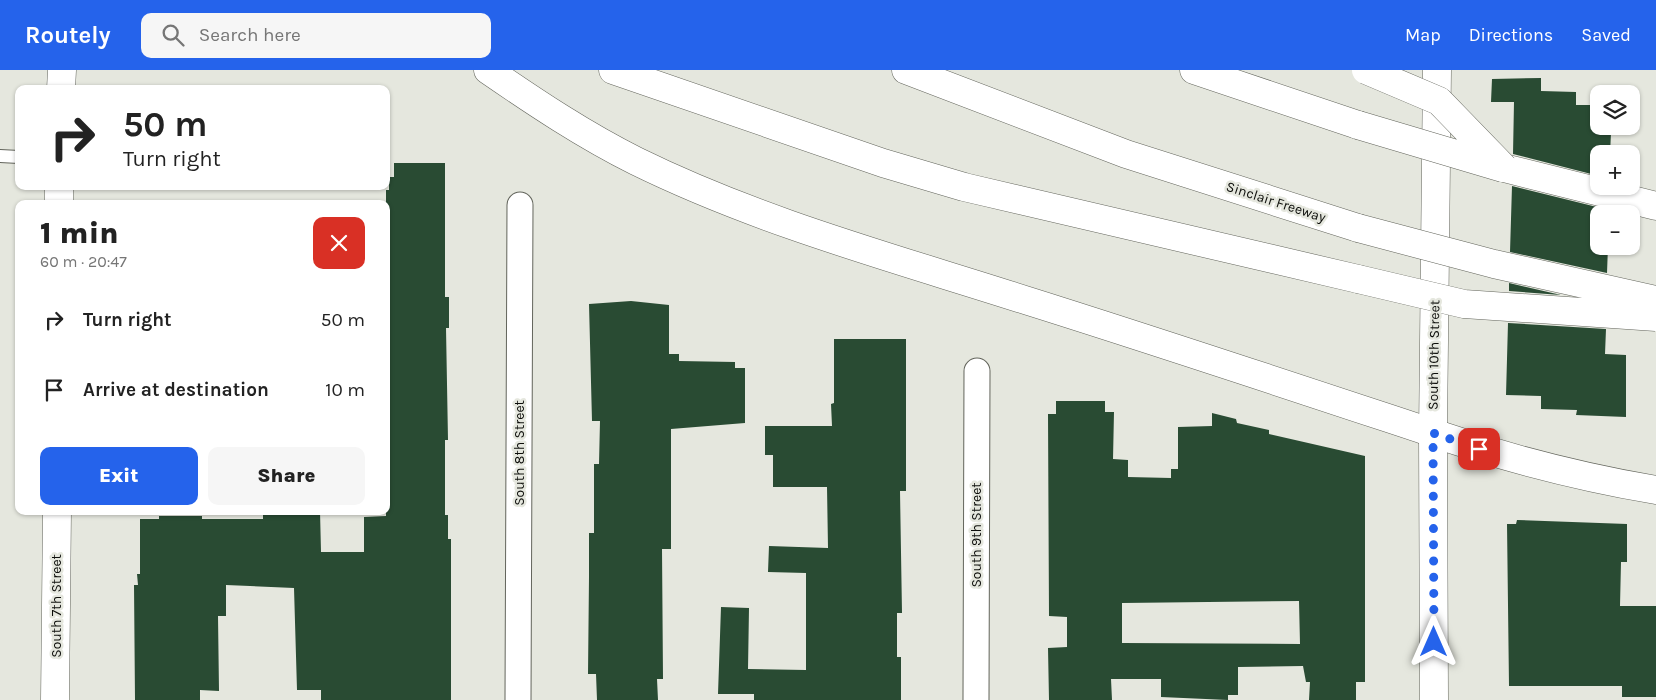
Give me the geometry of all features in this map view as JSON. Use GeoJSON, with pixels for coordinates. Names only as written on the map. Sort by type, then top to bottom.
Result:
{"type":"FeatureCollection","features":[{"type":"Feature","properties":{"kind":"main road"},"geometry":{"type":"LineString","coordinates":[[61,85],[62,70]]}},
{"type":"Feature","properties":{"kind":"main road"},"geometry":{"type":"LineString","coordinates":[[488,70],[576,128],[635,160],[726,200],[816,233],[1252,372],[1479,449],[1567,472],[1656,490]]}},
{"type":"Feature","properties":{"kind":"main road"},"geometry":{"type":"LineString","coordinates":[[613,70],[874,160],[964,187],[1464,304],[1656,317]]}},
{"type":"Feature","properties":{"kind":"main road","name":"Sinclair Freeway"},"geometry":{"type":"LineString","coordinates":[[906,70],[1126,154],[1358,228],[1494,264],[1656,300]]}},
{"type":"Feature","properties":{"kind":"main road"},"geometry":{"type":"LineString","coordinates":[[1194,70],[1358,124],[1504,168],[1656,206]]}},
{"type":"Feature","properties":{"kind":"main road"},"geometry":{"type":"LineString","coordinates":[[1366,70],[1439,101],[1504,168]]}},
{"type":"Feature","properties":{"kind":"main road","name":"South 10th Street"},"geometry":{"type":"LineString","coordinates":[[1434,700],[1433,433],[1437,70]]}},
{"type":"Feature","properties":{"kind":"main road","name":"South 7th Street"},"geometry":{"type":"LineString","coordinates":[[56,700],[57,515]]}},
{"type":"Feature","properties":{"kind":"street","name":"South 8th Street"},"geometry":{"type":"LineString","coordinates":[[518,700],[520,205]]}},
{"type":"Feature","properties":{"kind":"street","name":"South 9th Street"},"geometry":{"type":"LineString","coordinates":[[976,700],[977,371]]}},
{"type":"Feature","properties":{"kind":"lane"},"geometry":{"type":"LineString","coordinates":[[0,156],[15,157]]}},
{"type":"Feature","properties":{"kind":"building"},"geometry":{"type":"Polygon","coordinates":[[[1541,78],[1541,91],[1576,92],[1576,105],[1590,105],[1590,135],[1611,135],[1610,145],[1590,145],[1590,174],[1513,154],[1514,102],[1491,102],[1492,79],[1541,78]]]}},
{"type":"Feature","properties":{"kind":"building"},"geometry":{"type":"Polygon","coordinates":[[[394,163],[445,163],[445,297],[449,297],[449,328],[446,328],[448,440],[445,440],[445,515],[448,515],[448,539],[451,539],[451,700],[321,700],[321,690],[297,690],[294,588],[226,585],[226,616],[218,616],[219,691],[200,690],[200,700],[135,700],[134,585],[138,585],[137,574],[140,574],[140,519],[159,519],[159,516],[202,516],[202,519],[263,519],[263,515],[320,515],[321,552],[364,552],[364,517],[390,515],[390,200],[386,200],[386,190],[390,190],[390,177],[394,177],[394,163]]]}},
{"type":"Feature","properties":{"kind":"building"},"geometry":{"type":"Polygon","coordinates":[[[1512,186],[1590,205],[1590,255],[1608,255],[1607,273],[1510,252],[1512,186]]]}},
{"type":"Feature","properties":{"kind":"building"},"geometry":{"type":"Polygon","coordinates":[[[1509,283],[1561,295],[1509,291],[1509,283]]]}},
{"type":"Feature","properties":{"kind":"building"},"geometry":{"type":"Polygon","coordinates":[[[631,301],[669,305],[669,354],[679,354],[679,361],[735,362],[735,368],[745,368],[745,423],[671,429],[671,549],[662,549],[663,679],[657,679],[658,700],[597,700],[596,674],[588,674],[589,533],[594,533],[594,464],[599,464],[600,421],[592,421],[589,304],[631,301]]]}},
{"type":"Feature","properties":{"kind":"building"},"geometry":{"type":"Polygon","coordinates":[[[1508,323],[1606,329],[1605,354],[1626,355],[1626,417],[1576,415],[1577,410],[1541,409],[1541,396],[1506,395],[1508,323]]]}},
{"type":"Feature","properties":{"kind":"building"},"geometry":{"type":"Polygon","coordinates":[[[834,339],[906,339],[906,491],[900,491],[902,613],[897,613],[897,657],[901,657],[901,700],[754,700],[754,694],[718,694],[721,607],[749,608],[748,669],[806,670],[806,573],[768,572],[769,546],[828,548],[827,487],[773,487],[773,455],[765,455],[765,426],[832,426],[831,404],[834,403],[834,339]]]}},
{"type":"Feature","properties":{"kind":"building"},"geometry":{"type":"Polygon","coordinates":[[[1056,401],[1105,401],[1105,412],[1114,412],[1113,459],[1128,460],[1128,477],[1171,478],[1171,469],[1178,469],[1178,427],[1212,426],[1212,413],[1236,419],[1237,423],[1269,430],[1269,434],[1365,456],[1365,682],[1356,682],[1356,700],[1309,700],[1310,682],[1306,682],[1303,666],[1238,667],[1238,695],[1228,695],[1228,700],[1161,697],[1161,679],[1111,679],[1112,700],[1049,700],[1048,648],[1067,647],[1067,617],[1049,616],[1048,414],[1056,414],[1056,401]],[[1299,601],[1122,603],[1122,643],[1300,644],[1299,601]]]}},
{"type":"Feature","properties":{"kind":"building"},"geometry":{"type":"Polygon","coordinates":[[[1517,520],[1627,524],[1627,562],[1621,562],[1620,606],[1656,606],[1656,697],[1622,697],[1622,686],[1509,686],[1507,524],[1516,524],[1517,520]]]}},
{"type":"Feature","properties":{"kind":"route"},"geometry":{"type":"LineString","coordinates":[[1434,642],[1433,433],[1479,449]]}}]}
